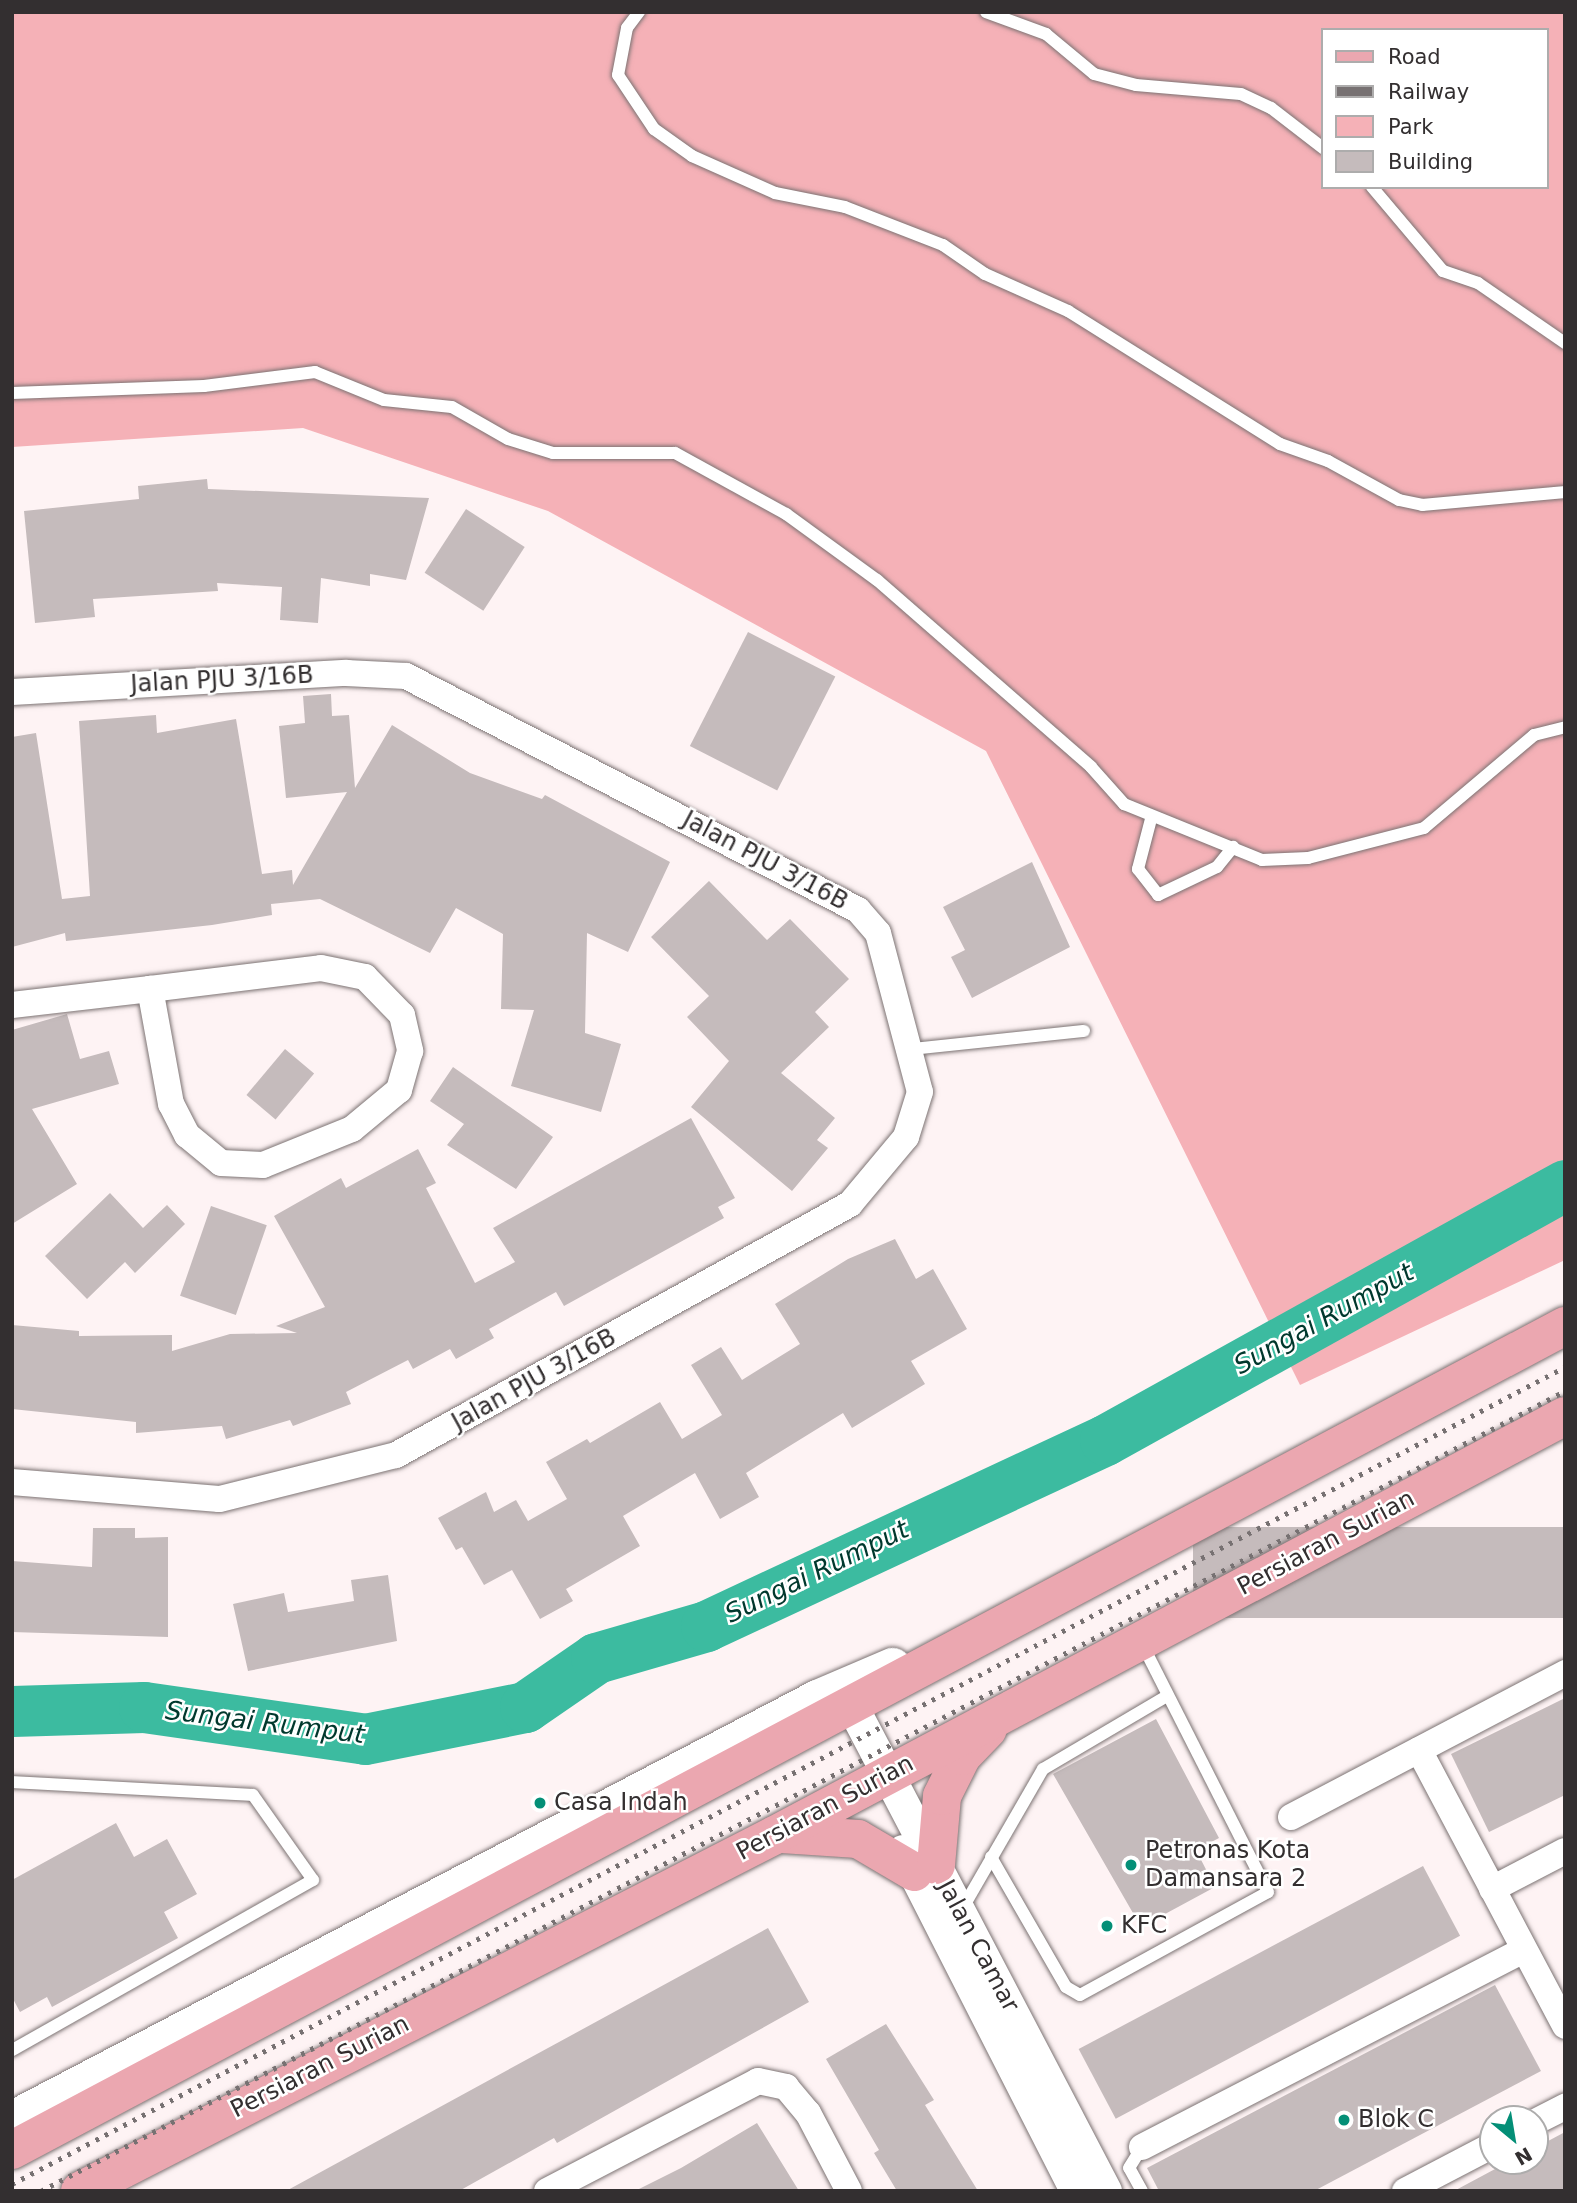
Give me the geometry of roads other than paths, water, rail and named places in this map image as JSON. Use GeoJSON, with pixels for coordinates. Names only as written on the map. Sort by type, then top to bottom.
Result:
{"type":"FeatureCollection","features":[{"type":"Feature","properties":{"kind":"main road"},"geometry":{"type":"LineString","coordinates":[[12,2150],[842,1707],[1565,1326]]}},
{"type":"Feature","properties":{"kind":"main road","name":"Persiaran Surian"},"geometry":{"type":"LineString","coordinates":[[80,2191],[775,1835],[1565,1416]]}},
{"type":"Feature","properties":{"kind":"main road"},"geometry":{"type":"LineString","coordinates":[[12,2119],[817,1698],[1029,1608]]}},
{"type":"Feature","properties":{"kind":"main road"},"geometry":{"type":"LineString","coordinates":[[775,1835],[810,1831],[858,1839],[925,1868],[942,1796],[962,1756],[1004,1713]]}},
{"type":"Feature","properties":{"kind":"main road"},"geometry":{"type":"LineString","coordinates":[[131,2191],[235,2110]]}},
{"type":"Feature","properties":{"kind":"street","name":"Jalan PJU 3/16B"},"geometry":{"type":"LineString","coordinates":[[12,692],[346,673],[407,677],[858,910],[878,933],[912,1049],[920,1092],[906,1137],[850,1204],[396,1455],[219,1499],[12,1482]]}},
{"type":"Feature","properties":{"kind":"street"},"geometry":{"type":"LineString","coordinates":[[12,1005],[150,989],[345,968],[386,992],[402,1015],[408,1072],[378,1112],[352,1129],[263,1165],[221,1163],[187,1135],[171,1104],[150,989]]}},
{"type":"Feature","properties":{"kind":"street"},"geometry":{"type":"LineString","coordinates":[[1291,1817],[1565,1673]]}},
{"type":"Feature","properties":{"kind":"street","name":"Jalan Camar"},"geometry":{"type":"LineString","coordinates":[[842,1707],[925,1868],[1076,2191]]}},
{"type":"Feature","properties":{"kind":"street"},"geometry":{"type":"LineString","coordinates":[[1419,1750],[1565,2026]]}},
{"type":"Feature","properties":{"kind":"street"},"geometry":{"type":"LineString","coordinates":[[1492,1889],[1565,1851]]}},
{"type":"Feature","properties":{"kind":"street","name":"Jalan Camar"},"geometry":{"type":"LineString","coordinates":[[925,1868],[960,1912],[1106,2191]]}},
{"type":"Feature","properties":{"kind":"street"},"geometry":{"type":"LineString","coordinates":[[1142,2147],[1523,1950]]}},
{"type":"Feature","properties":{"kind":"street"},"geometry":{"type":"LineString","coordinates":[[560,2188],[758,2081],[786,2087],[808,2113],[849,2191]]}},
{"type":"Feature","properties":{"kind":"street"},"geometry":{"type":"LineString","coordinates":[[1549,2115],[1565,2107]]}},
{"type":"Feature","properties":{"kind":"street"},"geometry":{"type":"LineString","coordinates":[[1405,2191],[1479,2152]]}},
{"type":"Feature","properties":{"kind":"lane"},"geometry":{"type":"LineString","coordinates":[[639,12],[617,60],[622,85],[654,129],[692,156],[775,193],[845,207],[943,245],[985,274],[1068,311],[1280,444],[1328,461],[1399,500],[1422,505],[1565,492]]}},
{"type":"Feature","properties":{"kind":"lane"},"geometry":{"type":"LineString","coordinates":[[986,12],[1046,34],[1094,74],[1136,85],[1241,94],[1271,108],[1322,147]]}},
{"type":"Feature","properties":{"kind":"lane"},"geometry":{"type":"LineString","coordinates":[[1374,189],[1443,271],[1478,283],[1565,343]]}},
{"type":"Feature","properties":{"kind":"lane"},"geometry":{"type":"LineString","coordinates":[[12,393],[204,386],[315,372],[384,400],[452,407],[508,439],[554,453],[675,453],[734,481],[845,555],[942,632],[1124,804],[1151,819],[1197,828],[1262,860],[1308,858],[1424,828],[1534,735],[1565,727]]}},
{"type":"Feature","properties":{"kind":"lane"},"geometry":{"type":"LineString","coordinates":[[1151,819],[1138,869],[1158,895],[1217,867],[1233,847]]}},
{"type":"Feature","properties":{"kind":"lane"},"geometry":{"type":"LineString","coordinates":[[912,1049],[1084,1031]]}},
{"type":"Feature","properties":{"kind":"lane"},"geometry":{"type":"LineString","coordinates":[[991,1857],[1066,1987],[1080,1995],[1259,1901],[1268,1892],[1266,1879],[1167,1696],[1141,1641]]}},
{"type":"Feature","properties":{"kind":"lane"},"geometry":{"type":"LineString","coordinates":[[960,1912],[1043,1769],[1167,1696]]}},
{"type":"Feature","properties":{"kind":"lane"},"geometry":{"type":"LineString","coordinates":[[12,1782],[254,1796],[313,1881],[12,2050]]}},
{"type":"Feature","properties":{"kind":"lane"},"geometry":{"type":"LineString","coordinates":[[1142,2147],[1129,2168],[1142,2191]]}},
{"type":"Feature","properties":{"kind":"waterway","name":"Sungai Rumput"},"geometry":{"type":"LineString","coordinates":[[12,1711],[144,1707],[365,1739],[525,1707],[596,1658],[706,1626],[1105,1440],[1565,1185]]}},
{"type":"Feature","properties":{"kind":"railway"},"geometry":{"type":"LineString","coordinates":[[12,2184],[1565,1367]]}},
{"type":"Feature","properties":{"kind":"railway"},"geometry":{"type":"LineString","coordinates":[[41,2191],[1565,1391]]}},
{"type":"Feature","properties":{"kind":"place","name":"Casa Indah"},"geometry":{"type":"Point","coordinates":[540,1803]}},
{"type":"Feature","properties":{"kind":"place","name":"Petronas Kota Damansara 2"},"geometry":{"type":"Point","coordinates":[1131,1865]}},
{"type":"Feature","properties":{"kind":"place","name":"KFC"},"geometry":{"type":"Point","coordinates":[1107,1926]}},
{"type":"Feature","properties":{"kind":"place","name":"Blok C"},"geometry":{"type":"Point","coordinates":[1344,2120]}}]}
